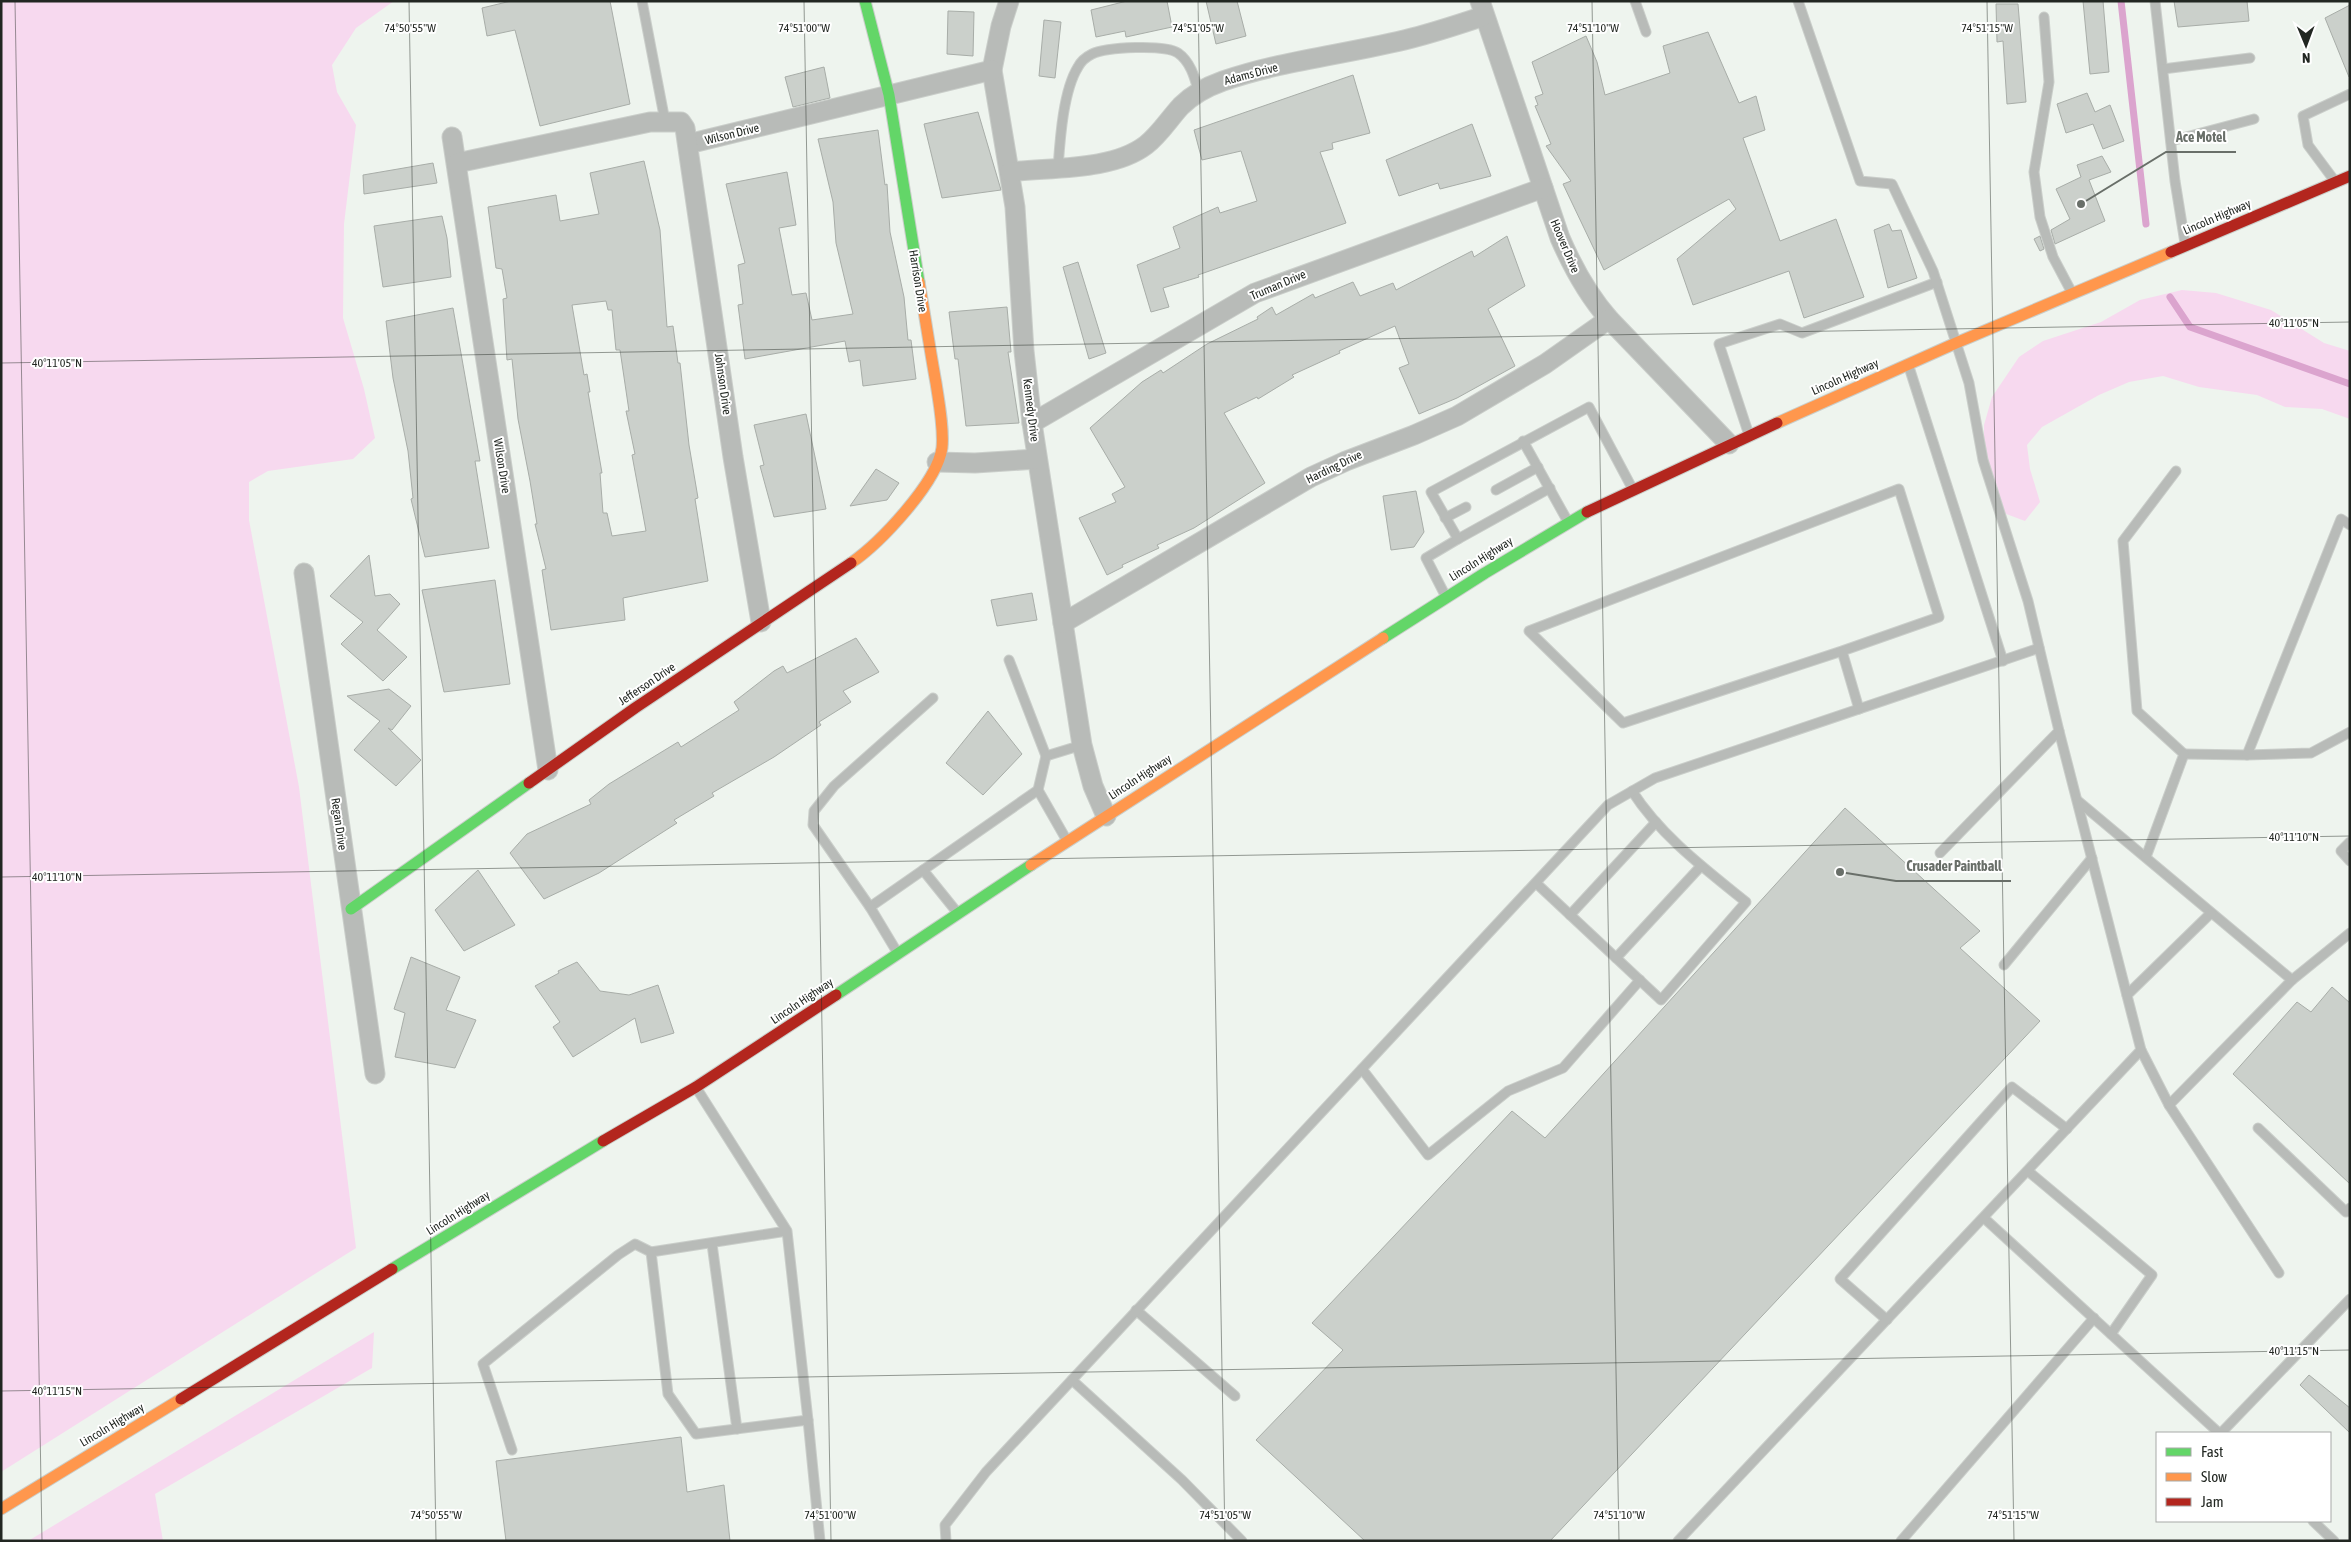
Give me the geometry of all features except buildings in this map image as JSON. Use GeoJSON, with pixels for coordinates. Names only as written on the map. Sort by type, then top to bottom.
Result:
{"type":"FeatureCollection","features":[{"type":"Feature","properties":{"kind":"main road","name":"Harrison Drive"},"geometry":{"type":"LineString","coordinates":[[865,1],[889,95],[939,405],[942,446],[937,462]]}},
{"type":"Feature","properties":{"kind":"main road","name":"Lincoln Highway"},"geometry":{"type":"LineString","coordinates":[[1,1508],[527,1186],[696,1087],[1067,841],[1447,598],[1568,523],[1632,489],[1728,444],[1908,364],[2350,176]]}},
{"type":"Feature","properties":{"kind":"main road","name":"Jefferson Drive"},"geometry":{"type":"LineString","coordinates":[[351,909],[548,770],[867,552],[902,516],[920,492],[937,462]]}},
{"type":"Feature","properties":{"kind":"street","name":"Kennedy Drive"},"geometry":{"type":"LineString","coordinates":[[1009,1],[1001,26],[992,70],[1015,207],[1024,351],[1032,423],[1082,745],[1093,786],[1106,816]]}},
{"type":"Feature","properties":{"kind":"street","name":"Adams Drive"},"geometry":{"type":"LineString","coordinates":[[1010,172],[1104,163],[1134,152],[1156,135],[1182,105],[1199,93],[1222,81],[1280,66],[1412,38],[1482,9]]}},
{"type":"Feature","properties":{"kind":"street","name":"Hoover Drive"},"geometry":{"type":"LineString","coordinates":[[1482,9],[1560,238],[1576,274],[1592,300],[1728,444]]}},
{"type":"Feature","properties":{"kind":"street","name":"Wilson Drive"},"geometry":{"type":"LineString","coordinates":[[665,121],[681,122],[687,134],[688,144],[992,70]]}},
{"type":"Feature","properties":{"kind":"street"},"geometry":{"type":"LineString","coordinates":[[457,163],[650,122],[665,121]]}},
{"type":"Feature","properties":{"kind":"street","name":"Wilson Drive"},"geometry":{"type":"LineString","coordinates":[[452,137],[548,770]]}},
{"type":"Feature","properties":{"kind":"street","name":"Johnson Drive"},"geometry":{"type":"LineString","coordinates":[[688,144],[733,457],[762,622]]}},
{"type":"Feature","properties":{"kind":"street","name":"Truman Drive"},"geometry":{"type":"LineString","coordinates":[[1032,423],[1255,293],[1543,188]]}},
{"type":"Feature","properties":{"kind":"street","name":"Harding Drive"},"geometry":{"type":"LineString","coordinates":[[1063,623],[1311,477],[1346,460],[1414,435],[1457,416],[1545,364],[1609,319]]}},
{"type":"Feature","properties":{"kind":"street"},"geometry":{"type":"LineString","coordinates":[[937,462],[975,463],[1038,459]]}},
{"type":"Feature","properties":{"kind":"street","name":"Regan Drive"},"geometry":{"type":"LineString","coordinates":[[304,574],[375,1074]]}},
{"type":"Feature","properties":{"kind":"lane"},"geometry":{"type":"LineString","coordinates":[[642,1],[665,121]]}},
{"type":"Feature","properties":{"kind":"lane"},"geometry":{"type":"LineString","coordinates":[[1635,1],[1646,32]]}},
{"type":"Feature","properties":{"kind":"lane"},"geometry":{"type":"LineString","coordinates":[[2155,1],[2185,246]]}},
{"type":"Feature","properties":{"kind":"lane"},"geometry":{"type":"LineString","coordinates":[[1799,2],[1860,181],[1892,184],[1937,282],[1969,383],[1983,460],[2028,602],[2141,1050],[2168,1105],[2278,1273]]}},
{"type":"Feature","properties":{"kind":"lane"},"geometry":{"type":"LineString","coordinates":[[2044,17],[2049,82],[2034,172],[2040,217],[2053,257],[2072,294]]}},
{"type":"Feature","properties":{"kind":"lane"},"geometry":{"type":"LineString","coordinates":[[1058,168],[1061,129],[1073,77],[1085,58],[1093,53],[1108,50],[1163,48],[1178,53],[1190,66],[1199,93]]}},
{"type":"Feature","properties":{"kind":"lane"},"geometry":{"type":"LineString","coordinates":[[2163,69],[2250,58]]}},
{"type":"Feature","properties":{"kind":"lane"},"geometry":{"type":"LineString","coordinates":[[2335,182],[2308,145],[2303,116],[2350,94]]}},
{"type":"Feature","properties":{"kind":"lane"},"geometry":{"type":"LineString","coordinates":[[2171,141],[2254,119]]}},
{"type":"Feature","properties":{"kind":"lane"},"geometry":{"type":"LineString","coordinates":[[1748,435],[1719,344],[1780,324],[1802,333],[1937,282]]}},
{"type":"Feature","properties":{"kind":"lane"},"geometry":{"type":"LineString","coordinates":[[1908,364],[2003,661]]}},
{"type":"Feature","properties":{"kind":"lane"},"geometry":{"type":"LineString","coordinates":[[1458,539],[1431,492],[1589,407],[1632,489]]}},
{"type":"Feature","properties":{"kind":"lane"},"geometry":{"type":"LineString","coordinates":[[1523,442],[1568,523]]}},
{"type":"Feature","properties":{"kind":"lane"},"geometry":{"type":"LineString","coordinates":[[1496,490],[1538,467]]}},
{"type":"Feature","properties":{"kind":"lane"},"geometry":{"type":"LineString","coordinates":[[2176,471],[2123,541],[2137,711],[2184,754],[2311,753],[2350,732]]}},
{"type":"Feature","properties":{"kind":"lane"},"geometry":{"type":"LineString","coordinates":[[1447,598],[1426,558],[1550,488]]}},
{"type":"Feature","properties":{"kind":"lane"},"geometry":{"type":"LineString","coordinates":[[1899,489],[1939,617],[1842,651],[1623,723],[1528,631],[1899,489]]}},
{"type":"Feature","properties":{"kind":"lane"},"geometry":{"type":"LineString","coordinates":[[1445,518],[1466,507]]}},
{"type":"Feature","properties":{"kind":"lane"},"geometry":{"type":"LineString","coordinates":[[2247,755],[2341,519],[2350,525]]}},
{"type":"Feature","properties":{"kind":"lane"},"geometry":{"type":"LineString","coordinates":[[946,1541],[945,1525],[986,1472],[1608,805],[1655,778],[2039,648]]}},
{"type":"Feature","properties":{"kind":"lane"},"geometry":{"type":"LineString","coordinates":[[1842,651],[1859,709]]}},
{"type":"Feature","properties":{"kind":"lane"},"geometry":{"type":"LineString","coordinates":[[870,907],[1038,790],[1046,756],[1010,660]]}},
{"type":"Feature","properties":{"kind":"lane"},"geometry":{"type":"LineString","coordinates":[[898,953],[870,907],[813,825],[814,811],[834,786],[933,698]]}},
{"type":"Feature","properties":{"kind":"lane"},"geometry":{"type":"LineString","coordinates":[[1940,853],[2059,731]]}},
{"type":"Feature","properties":{"kind":"lane"},"geometry":{"type":"LineString","coordinates":[[1046,756],[1082,745]]}},
{"type":"Feature","properties":{"kind":"lane"},"geometry":{"type":"LineString","coordinates":[[2146,858],[2184,754]]}},
{"type":"Feature","properties":{"kind":"lane"},"geometry":{"type":"LineString","coordinates":[[1038,790],[1067,841]]}},
{"type":"Feature","properties":{"kind":"lane"},"geometry":{"type":"LineString","coordinates":[[1536,882],[1661,1000],[1746,902],[1701,866],[1646,812],[1632,791]]}},
{"type":"Feature","properties":{"kind":"lane"},"geometry":{"type":"LineString","coordinates":[[2078,801],[2292,980]]}},
{"type":"Feature","properties":{"kind":"lane"},"geometry":{"type":"LineString","coordinates":[[1570,915],[1656,822]]}},
{"type":"Feature","properties":{"kind":"lane"},"geometry":{"type":"LineString","coordinates":[[2350,842],[2341,851],[2350,861]]}},
{"type":"Feature","properties":{"kind":"lane"},"geometry":{"type":"LineString","coordinates":[[2004,965],[2092,858]]}},
{"type":"Feature","properties":{"kind":"lane"},"geometry":{"type":"LineString","coordinates":[[1616,958],[1701,866]]}},
{"type":"Feature","properties":{"kind":"lane"},"geometry":{"type":"LineString","coordinates":[[923,870],[958,913]]}},
{"type":"Feature","properties":{"kind":"lane"},"geometry":{"type":"LineString","coordinates":[[2127,995],[2212,913]]}},
{"type":"Feature","properties":{"kind":"lane"},"geometry":{"type":"LineString","coordinates":[[2168,1105],[2292,980],[2350,933]]}},
{"type":"Feature","properties":{"kind":"lane"},"geometry":{"type":"LineString","coordinates":[[1362,1069],[1428,1155],[1508,1091],[1563,1068],[1640,980]]}},
{"type":"Feature","properties":{"kind":"lane"},"geometry":{"type":"LineString","coordinates":[[1678,1541],[2141,1050]]}},
{"type":"Feature","properties":{"kind":"lane"},"geometry":{"type":"LineString","coordinates":[[696,1087],[787,1231],[820,1541]]}},
{"type":"Feature","properties":{"kind":"lane"},"geometry":{"type":"LineString","coordinates":[[1887,1320],[1840,1278],[2012,1087],[2067,1129]]}},
{"type":"Feature","properties":{"kind":"lane"},"geometry":{"type":"LineString","coordinates":[[2258,1128],[2346,1212],[2350,1208]]}},
{"type":"Feature","properties":{"kind":"lane"},"geometry":{"type":"LineString","coordinates":[[2028,1171],[2152,1275],[2111,1334]]}},
{"type":"Feature","properties":{"kind":"lane"},"geometry":{"type":"LineString","coordinates":[[1984,1218],[2219,1432]]}},
{"type":"Feature","properties":{"kind":"lane"},"geometry":{"type":"LineString","coordinates":[[512,1450],[482,1364],[618,1255],[635,1244],[651,1252],[787,1231]]}},
{"type":"Feature","properties":{"kind":"lane"},"geometry":{"type":"LineString","coordinates":[[712,1244],[737,1429]]}},
{"type":"Feature","properties":{"kind":"lane"},"geometry":{"type":"LineString","coordinates":[[651,1252],[668,1394],[696,1434],[808,1420]]}},
{"type":"Feature","properties":{"kind":"lane"},"geometry":{"type":"LineString","coordinates":[[2221,1432],[2350,1298]]}},
{"type":"Feature","properties":{"kind":"lane"},"geometry":{"type":"LineString","coordinates":[[1136,1310],[1235,1396]]}},
{"type":"Feature","properties":{"kind":"lane"},"geometry":{"type":"LineString","coordinates":[[1901,1541],[2094,1318]]}},
{"type":"Feature","properties":{"kind":"lane"},"geometry":{"type":"LineString","coordinates":[[1072,1380],[1182,1480],[1242,1541]]}},
{"type":"Feature","properties":{"kind":"lane"},"geometry":{"type":"LineString","coordinates":[[2314,1522],[2334,1541]]}},
{"type":"Feature","properties":{"kind":"shaded area"},"geometry":{"type":"Polygon","coordinates":[[[1,1],[394,1],[356,28],[332,65],[337,92],[356,125],[344,224],[343,318],[364,389],[375,438],[353,459],[268,471],[249,482],[249,520],[299,787],[356,1248],[1,1472],[1,1]]]}},
{"type":"Feature","properties":{"kind":"shaded area"},"geometry":{"type":"Polygon","coordinates":[[[2182,290],[2216,293],[2271,310],[2324,343],[2350,351],[2350,419],[2322,409],[2285,407],[2257,395],[2199,387],[2163,376],[2129,382],[2099,395],[2042,427],[2027,445],[2030,469],[2040,502],[2025,521],[2001,512],[1984,452],[1984,425],[1992,397],[2019,357],[2043,341],[2101,322],[2140,300],[2182,290]]]}},
{"type":"Feature","properties":{"kind":"shaded area"},"geometry":{"type":"Polygon","coordinates":[[[374,1332],[372,1368],[155,1494],[163,1541],[28,1541],[374,1332]]]}},
{"type":"Feature","properties":{"kind":"waterway"},"geometry":{"type":"LineString","coordinates":[[2121,1],[2146,224]]}},
{"type":"Feature","properties":{"kind":"waterway"},"geometry":{"type":"LineString","coordinates":[[2170,297],[2190,327],[2350,384]]}},
{"type":"Feature","properties":{"kind":"traffic: fast"},"geometry":{"type":"LineString","coordinates":[[865,1],[889,95],[919,282]]}},
{"type":"Feature","properties":{"kind":"traffic: fast"},"geometry":{"type":"LineString","coordinates":[[1383,638],[1485,573],[1587,512]]}},
{"type":"Feature","properties":{"kind":"traffic: fast"},"geometry":{"type":"LineString","coordinates":[[351,909],[529,783]]}},
{"type":"Feature","properties":{"kind":"traffic: fast"},"geometry":{"type":"LineString","coordinates":[[836,995],[1031,865]]}},
{"type":"Feature","properties":{"kind":"traffic: fast"},"geometry":{"type":"LineString","coordinates":[[392,1269],[603,1141]]}},
{"type":"Feature","properties":{"kind":"traffic: slow"},"geometry":{"type":"LineString","coordinates":[[1777,423],[1956,343],[2171,252]]}},
{"type":"Feature","properties":{"kind":"traffic: slow"},"geometry":{"type":"LineString","coordinates":[[851,563],[877,542],[906,511],[930,478],[942,448],[940,407],[919,282]]}},
{"type":"Feature","properties":{"kind":"traffic: slow"},"geometry":{"type":"LineString","coordinates":[[1031,865],[1383,638]]}},
{"type":"Feature","properties":{"kind":"traffic: slow"},"geometry":{"type":"LineString","coordinates":[[1,1509],[181,1399]]}},
{"type":"Feature","properties":{"kind":"traffic: jam"},"geometry":{"type":"LineString","coordinates":[[2171,252],[2350,176]]}},
{"type":"Feature","properties":{"kind":"traffic: jam"},"geometry":{"type":"LineString","coordinates":[[1587,512],[1777,423]]}},
{"type":"Feature","properties":{"kind":"traffic: jam"},"geometry":{"type":"LineString","coordinates":[[529,783],[635,708],[851,563]]}},
{"type":"Feature","properties":{"kind":"traffic: jam"},"geometry":{"type":"LineString","coordinates":[[603,1141],[696,1087],[836,995]]}},
{"type":"Feature","properties":{"kind":"traffic: jam"},"geometry":{"type":"LineString","coordinates":[[181,1399],[392,1269]]}},
{"type":"Feature","properties":{"kind":"place","name":"Ace Motel"},"geometry":{"type":"Point","coordinates":[2081,204]}},
{"type":"Feature","properties":{"kind":"place","name":"Crusader Paintball"},"geometry":{"type":"Point","coordinates":[1840,872]}}]}
